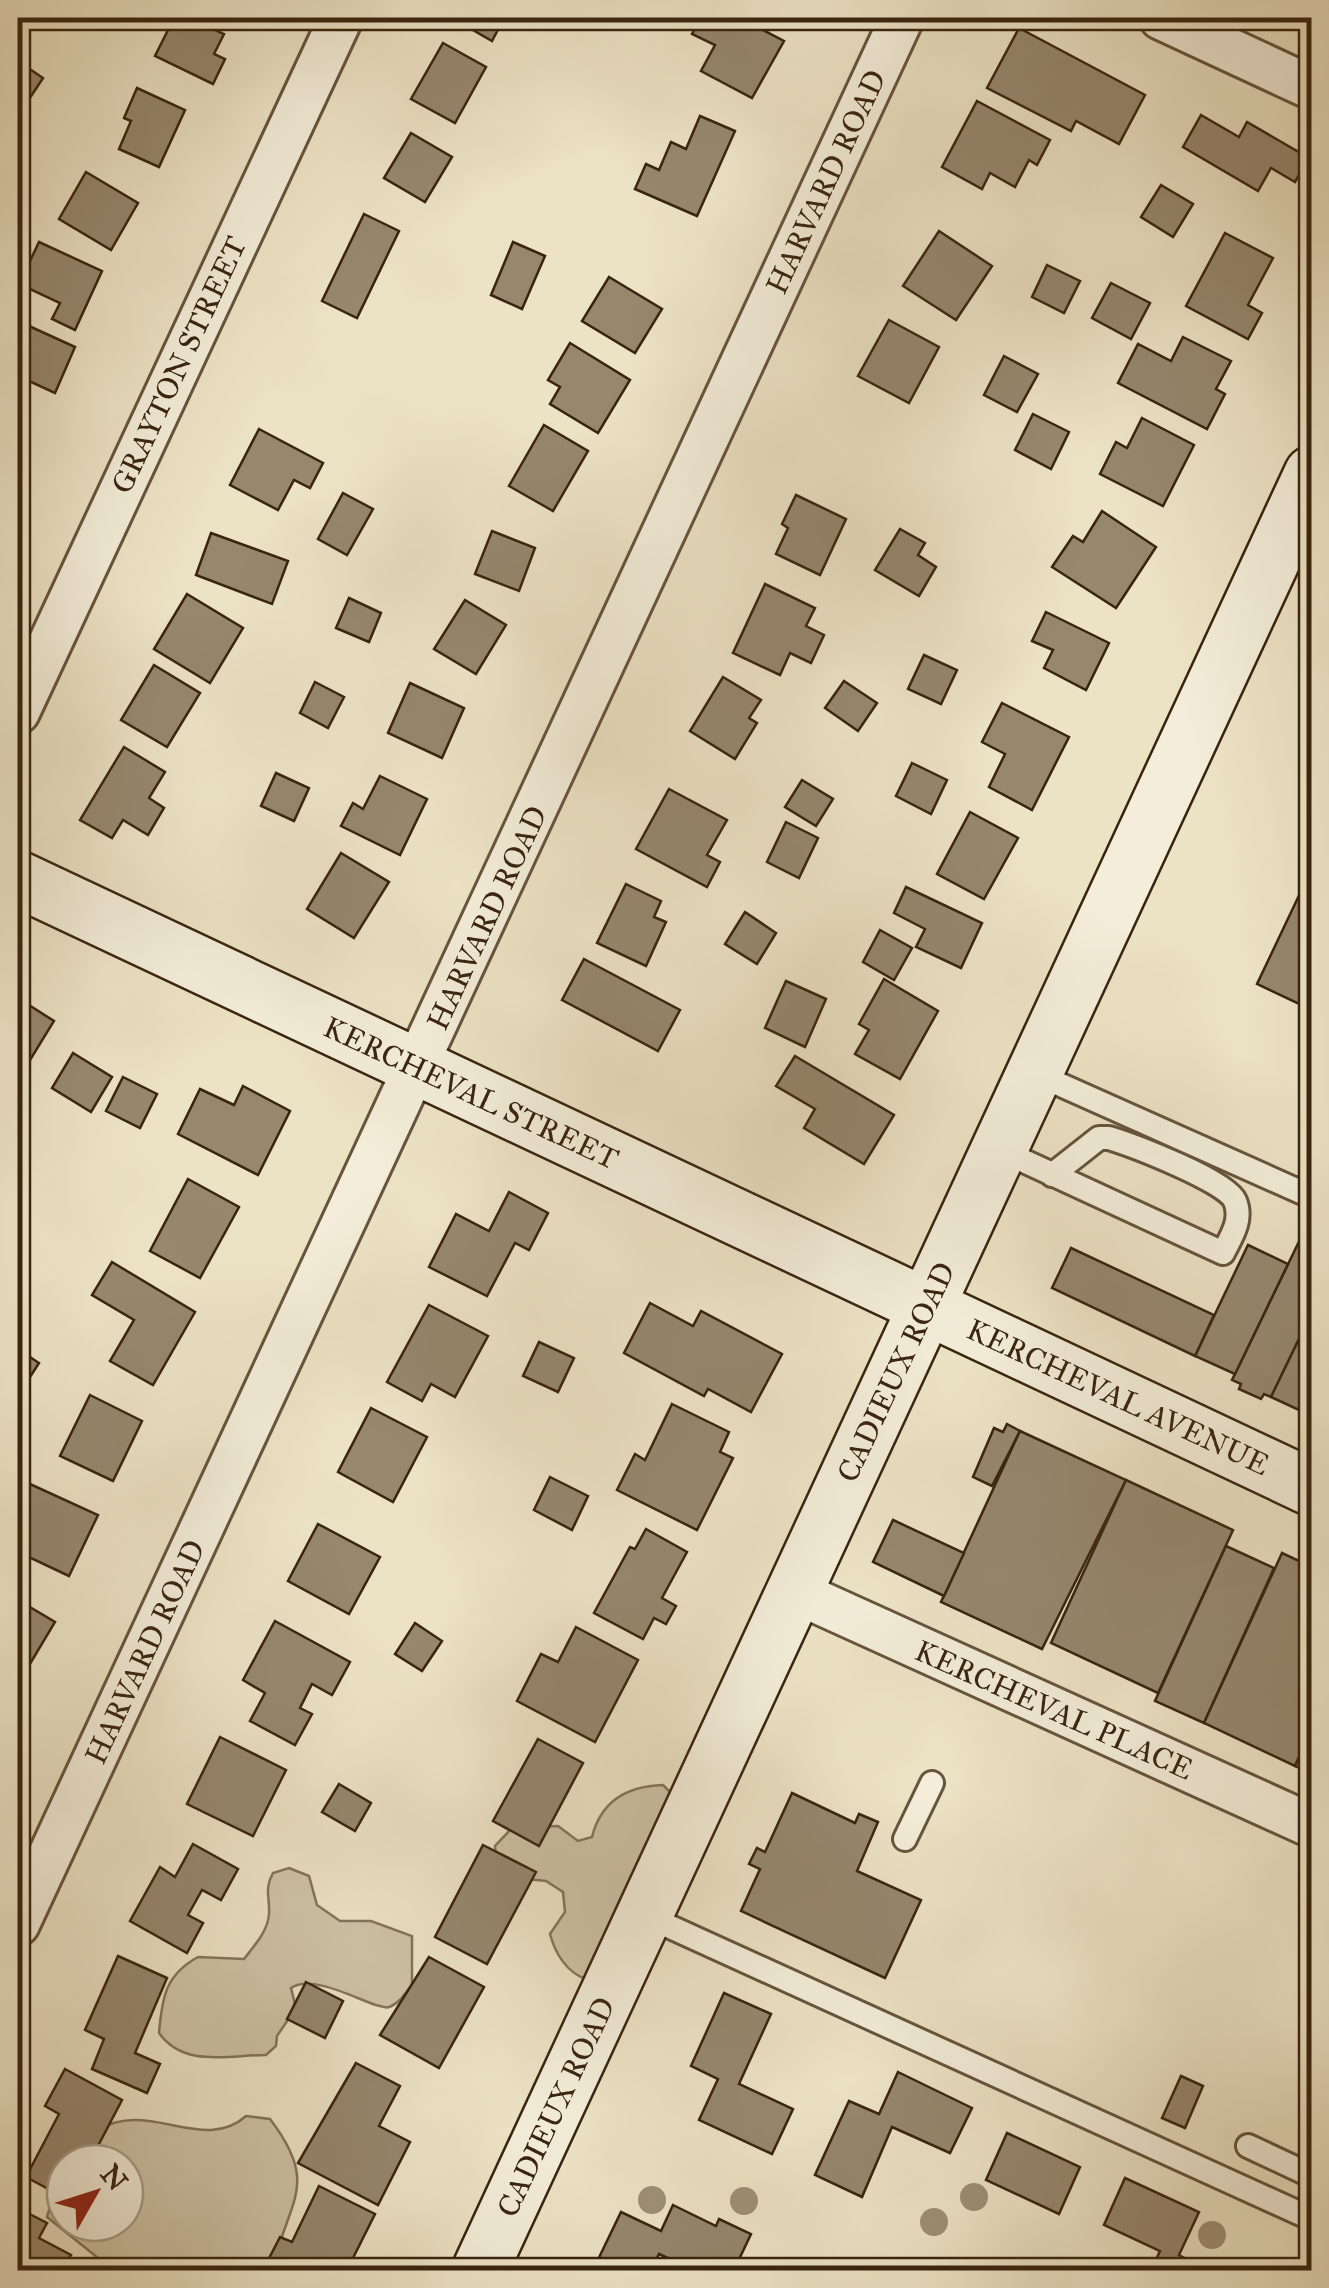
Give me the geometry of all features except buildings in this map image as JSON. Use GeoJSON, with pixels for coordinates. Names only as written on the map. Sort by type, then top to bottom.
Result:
{"type":"FeatureCollection","features":[{"type":"Feature","properties":{"kind":"street","name":"GRAYTON STREET"},"geometry":{"type":"LineString","coordinates":[[18,712],[341,18]]}},
{"type":"Feature","properties":{"kind":"street","name":"HARVARD ROAD"},"geometry":{"type":"LineString","coordinates":[[18,1924],[902,18]]}},
{"type":"Feature","properties":{"kind":"street"},"geometry":{"type":"LineString","coordinates":[[1160,18],[1312,88]]}},
{"type":"Feature","properties":{"kind":"street","name":"CADIEUX ROAD"},"geometry":{"type":"LineString","coordinates":[[480,2270],[1312,474]]}},
{"type":"Feature","properties":{"kind":"street","name":"KERCHEVAL STREET"},"geometry":{"type":"LineString","coordinates":[[18,880],[925,1306]]}},
{"type":"Feature","properties":{"kind":"street","name":"KERCHEVAL AVENUE"},"geometry":{"type":"LineString","coordinates":[[925,1306],[1312,1488]]}},
{"type":"Feature","properties":{"kind":"street","name":"KERCHEVAL PLACE"},"geometry":{"type":"LineString","coordinates":[[796,1592],[1312,1826]]}},
{"type":"Feature","properties":{"kind":"lane"},"geometry":{"type":"LineString","coordinates":[[1034,1073],[1312,1198]]}},
{"type":"Feature","properties":{"kind":"lane"},"geometry":{"type":"LineString","coordinates":[[1000,1150],[1052,1175],[1223,1253],[1238,1222],[1230,1194],[1142,1150],[1100,1138],[1052,1175]]}},
{"type":"Feature","properties":{"kind":"lane"},"geometry":{"type":"LineString","coordinates":[[905,1838],[932,1783]]}},
{"type":"Feature","properties":{"kind":"lane"},"geometry":{"type":"LineString","coordinates":[[644,1915],[1312,2219]]}},
{"type":"Feature","properties":{"kind":"lane"},"geometry":{"type":"LineString","coordinates":[[1248,2146],[1312,2176]]}},
{"type":"Feature","properties":{"kind":"shaded area"},"geometry":{"type":"Polygon","coordinates":[[[663,1785],[671,1793],[586,1979],[563,1961],[550,1934],[565,1912],[563,1892],[546,1881],[527,1879],[496,1856],[495,1846],[512,1828],[558,1826],[578,1841],[592,1837],[602,1814],[618,1798],[638,1788],[663,1785]]]}},
{"type":"Feature","properties":{"kind":"shaded area"},"geometry":{"type":"Polygon","coordinates":[[[289,1868],[309,1876],[317,1905],[340,1921],[371,1921],[412,1936],[412,1985],[389,2007],[316,1984],[291,1988],[296,2008],[277,2036],[276,2046],[266,2055],[208,2057],[169,2044],[159,2033],[164,1998],[172,1980],[198,1957],[244,1959],[266,1926],[270,1879],[273,1873],[289,1868]]]}},
{"type":"Feature","properties":{"kind":"shaded area"},"geometry":{"type":"Polygon","coordinates":[[[246,2116],[270,2119],[294,2162],[296,2194],[273,2270],[113,2270],[79,2243],[145,2243],[145,2143],[94,2143],[98,2130],[136,2120],[194,2129],[230,2126],[246,2116]]]}}]}
